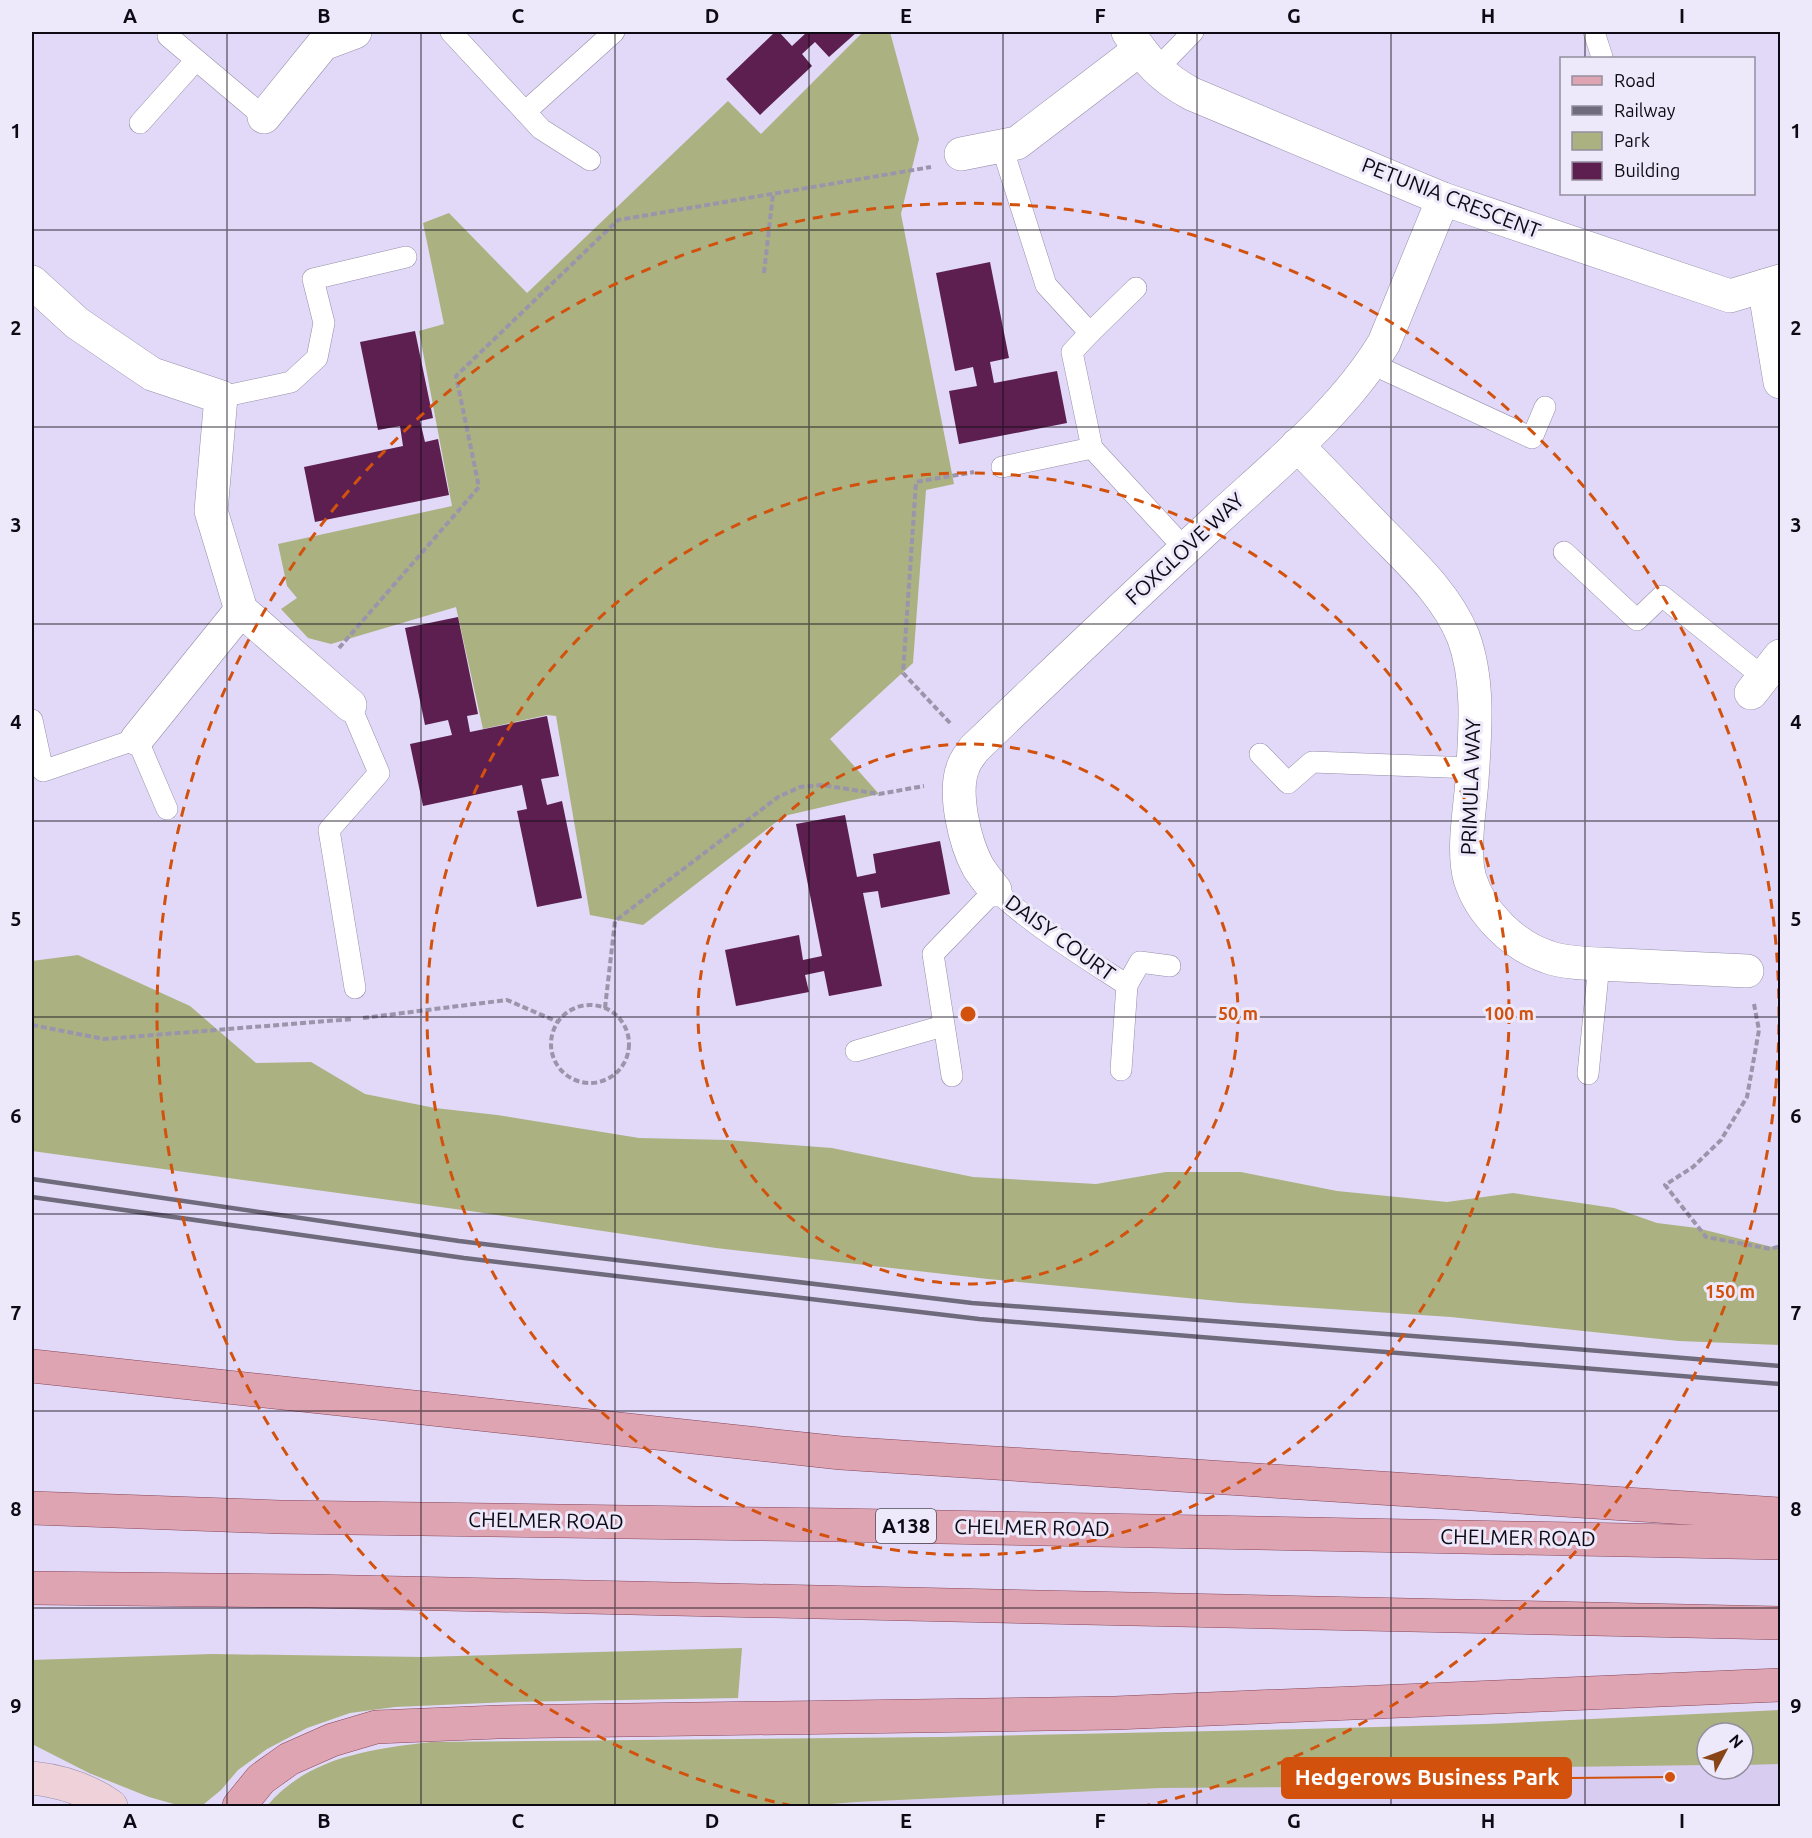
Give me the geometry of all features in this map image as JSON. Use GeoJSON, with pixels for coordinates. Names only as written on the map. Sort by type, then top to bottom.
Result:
{"type":"FeatureCollection","features":[{"type":"Feature","properties":{"kind":"main road"},"geometry":{"type":"LineString","coordinates":[[32,1366],[841,1453],[1780,1514]]}},
{"type":"Feature","properties":{"kind":"main road","name":"CHELMER ROAD"},"geometry":{"type":"LineString","coordinates":[[32,1508],[280,1517],[825,1524],[1780,1543]]}},
{"type":"Feature","properties":{"kind":"main road"},"geometry":{"type":"LineString","coordinates":[[32,1588],[333,1591],[1780,1623]]}},
{"type":"Feature","properties":{"kind":"main road"},"geometry":{"type":"LineString","coordinates":[[238,1806],[261,1779],[289,1759],[332,1740],[375,1727],[498,1722],[1115,1713],[1780,1685]]}},
{"type":"Feature","properties":{"kind":"main road"},"geometry":{"type":"LineString","coordinates":[[41,1775],[101,1799],[111,1806]]}},
{"type":"Feature","properties":{"kind":"street"},"geometry":{"type":"LineString","coordinates":[[264,117],[323,44],[355,32]]}},
{"type":"Feature","properties":{"kind":"street"},"geometry":{"type":"LineString","coordinates":[[961,154],[1017,143],[1141,50]]}},
{"type":"Feature","properties":{"kind":"street","name":"PETUNIA CRESCENT"},"geometry":{"type":"LineString","coordinates":[[1141,50],[1172,83],[1192,94],[1443,199],[1730,296],[1772,283]]}},
{"type":"Feature","properties":{"kind":"street","name":"FOXGLOVE WAY"},"geometry":{"type":"LineString","coordinates":[[995,890],[978,866],[966,837],[960,805],[960,780],[963,766],[974,749],[1297,445],[1352,390],[1372,364],[1384,343],[1443,199]]}},
{"type":"Feature","properties":{"kind":"street"},"geometry":{"type":"LineString","coordinates":[[32,282],[77,323],[152,374],[220,397],[211,511],[242,610],[350,705]]}},
{"type":"Feature","properties":{"kind":"street"},"geometry":{"type":"LineString","coordinates":[[1772,283],[1780,382]]}},
{"type":"Feature","properties":{"kind":"street","name":"PRIMULA WAY"},"geometry":{"type":"LineString","coordinates":[[1297,445],[1418,570],[1449,609],[1463,637],[1472,670],[1475,703],[1473,768],[1466,855],[1470,879],[1481,902],[1499,926],[1524,946],[1549,958],[1599,964],[1747,971]]}},
{"type":"Feature","properties":{"kind":"street"},"geometry":{"type":"LineString","coordinates":[[136,739],[242,610]]}},
{"type":"Feature","properties":{"kind":"lane"},"geometry":{"type":"LineString","coordinates":[[451,32],[541,129],[590,160]]}},
{"type":"Feature","properties":{"kind":"lane"},"geometry":{"type":"LineString","coordinates":[[525,112],[614,32]]}},
{"type":"Feature","properties":{"kind":"lane"},"geometry":{"type":"LineString","coordinates":[[1141,50],[1193,32]]}},
{"type":"Feature","properties":{"kind":"lane"},"geometry":{"type":"LineString","coordinates":[[1594,32],[1602,57]]}},
{"type":"Feature","properties":{"kind":"lane"},"geometry":{"type":"LineString","coordinates":[[168,36],[264,117]]}},
{"type":"Feature","properties":{"kind":"lane"},"geometry":{"type":"LineString","coordinates":[[140,123],[196,60]]}},
{"type":"Feature","properties":{"kind":"lane"},"geometry":{"type":"LineString","coordinates":[[1002,147],[1046,285],[1090,333]]}},
{"type":"Feature","properties":{"kind":"lane"},"geometry":{"type":"LineString","coordinates":[[220,397],[291,382],[317,358],[324,323],[313,279],[406,258]]}},
{"type":"Feature","properties":{"kind":"lane"},"geometry":{"type":"LineString","coordinates":[[1136,288],[1072,352],[1092,448],[1185,549]]}},
{"type":"Feature","properties":{"kind":"lane"},"geometry":{"type":"LineString","coordinates":[[1372,364],[1532,438],[1545,407]]}},
{"type":"Feature","properties":{"kind":"lane"},"geometry":{"type":"LineString","coordinates":[[1002,467],[1092,448]]}},
{"type":"Feature","properties":{"kind":"lane"},"geometry":{"type":"LineString","coordinates":[[1564,552],[1637,620],[1662,596],[1765,675]]}},
{"type":"Feature","properties":{"kind":"lane"},"geometry":{"type":"LineString","coordinates":[[350,705],[379,774],[329,830],[355,988]]}},
{"type":"Feature","properties":{"kind":"lane"},"geometry":{"type":"LineString","coordinates":[[32,720],[42,771],[136,739],[167,809]]}},
{"type":"Feature","properties":{"kind":"lane"},"geometry":{"type":"LineString","coordinates":[[1260,754],[1288,783],[1312,762],[1473,768]]}},
{"type":"Feature","properties":{"kind":"lane"},"geometry":{"type":"LineString","coordinates":[[952,1076],[933,954],[995,890]]}},
{"type":"Feature","properties":{"kind":"lane","name":"DAISY COURT"},"geometry":{"type":"LineString","coordinates":[[995,890],[1019,913],[1049,935],[1126,985]]}},
{"type":"Feature","properties":{"kind":"lane","name":"DAISY COURT"},"geometry":{"type":"LineString","coordinates":[[1121,1070],[1126,985],[1140,962],[1170,966]]}},
{"type":"Feature","properties":{"kind":"lane"},"geometry":{"type":"LineString","coordinates":[[1588,1074],[1599,964]]}},
{"type":"Feature","properties":{"kind":"lane"},"geometry":{"type":"LineString","coordinates":[[856,1051],[943,1026]]}},
{"type":"Feature","properties":{"kind":"path"},"geometry":{"type":"LineString","coordinates":[[316,675],[479,487],[456,376],[618,220],[947,164],[961,154]]}},
{"type":"Feature","properties":{"kind":"path"},"geometry":{"type":"LineString","coordinates":[[764,273],[773,194]]}},
{"type":"Feature","properties":{"kind":"path"},"geometry":{"type":"LineString","coordinates":[[974,749],[903,672],[916,482],[1002,467]]}},
{"type":"Feature","properties":{"kind":"path"},"geometry":{"type":"LineString","coordinates":[[605,1008],[615,921],[778,797],[800,787],[822,785],[879,794],[960,780]]}},
{"type":"Feature","properties":{"kind":"path"},"geometry":{"type":"LineString","coordinates":[[1747,971],[1759,1030],[1747,1097],[1721,1140],[1693,1167],[1665,1185],[1706,1237],[1771,1249],[1780,1246]]}},
{"type":"Feature","properties":{"kind":"path"},"geometry":{"type":"LineString","coordinates":[[32,1025],[104,1038],[360,1018],[507,1000],[558,1022]]}},
{"type":"Feature","properties":{"kind":"path"},"geometry":{"type":"LineString","coordinates":[[592,1005],[605,1008],[624,1026],[628,1038],[628,1052],[623,1064],[615,1074],[604,1081],[579,1082],[568,1077],[553,1057],[551,1045],[558,1022],[567,1013],[579,1007],[592,1005]]}},
{"type":"Feature","properties":{"kind":"shaded area"},"geometry":{"type":"Polygon","coordinates":[[[1780,1756],[1780,1806],[807,1806],[1161,1788],[1312,1786],[1561,1767],[1695,1761],[1695,1781],[1755,1781],[1755,1757],[1780,1756]]]}},
{"type":"Feature","properties":{"kind":"green space"},"geometry":{"type":"Polygon","coordinates":[[[863,32],[890,32],[919,139],[901,214],[954,484],[926,490],[913,663],[830,739],[879,794],[784,816],[643,925],[590,915],[556,716],[547,715],[483,729],[456,607],[331,644],[308,638],[281,609],[297,598],[287,586],[278,544],[452,506],[419,331],[444,324],[423,223],[449,213],[527,293],[728,101],[761,134],[863,32]]]}},
{"type":"Feature","properties":{"kind":"green space"},"geometry":{"type":"Polygon","coordinates":[[[78,955],[190,1006],[256,1063],[311,1062],[365,1094],[435,1108],[497,1115],[639,1138],[727,1140],[832,1148],[973,1177],[1096,1184],[1166,1172],[1241,1172],[1337,1191],[1447,1202],[1513,1193],[1614,1208],[1657,1223],[1697,1228],[1780,1249],[1780,1345],[1679,1341],[1451,1317],[1240,1303],[988,1279],[716,1248],[477,1212],[32,1151],[32,961],[78,955]]]}},
{"type":"Feature","properties":{"kind":"green space"},"geometry":{"type":"Polygon","coordinates":[[[742,1648],[738,1698],[509,1702],[395,1707],[350,1713],[307,1728],[267,1749],[238,1770],[221,1790],[204,1804],[181,1806],[149,1797],[89,1773],[32,1744],[32,1660],[212,1654],[423,1657],[742,1648]]]}},
{"type":"Feature","properties":{"kind":"green space"},"geometry":{"type":"Polygon","coordinates":[[[1780,1710],[1780,1764],[1755,1765],[1755,1721],[1695,1721],[1695,1765],[1561,1767],[1558,1785],[1161,1788],[807,1806],[267,1806],[283,1789],[301,1776],[321,1766],[364,1752],[431,1742],[940,1737],[1487,1724],[1780,1710]]]}},
{"type":"Feature","properties":{"kind":"building"},"geometry":{"type":"Polygon","coordinates":[[[775,32],[779,32],[792,46],[805,32],[857,32],[829,57],[815,42],[802,54],[812,66],[760,115],[726,79],[775,32]]]}},
{"type":"Feature","properties":{"kind":"building"},"geometry":{"type":"Polygon","coordinates":[[[990,262],[1009,358],[990,362],[994,383],[1057,371],[1067,423],[959,444],[949,391],[977,386],[973,367],[955,371],[936,273],[990,262]]]}},
{"type":"Feature","properties":{"kind":"building"},"geometry":{"type":"Polygon","coordinates":[[[415,331],[433,418],[420,421],[425,442],[438,439],[449,495],[315,522],[304,467],[403,446],[400,426],[378,430],[360,342],[415,331]]]}},
{"type":"Feature","properties":{"kind":"building"},"geometry":{"type":"Polygon","coordinates":[[[458,617],[478,714],[467,716],[470,732],[547,716],[559,776],[541,779],[547,805],[562,801],[582,898],[537,907],[517,811],[527,809],[522,785],[423,806],[410,744],[452,735],[448,720],[425,725],[405,628],[458,617]]]}},
{"type":"Feature","properties":{"kind":"building"},"geometry":{"type":"Polygon","coordinates":[[[845,815],[857,877],[876,873],[873,854],[940,841],[950,894],[881,908],[878,891],[863,893],[882,986],[829,996],[824,971],[805,975],[809,992],[736,1006],[725,950],[799,935],[803,960],[822,956],[796,824],[845,815]]]}},
{"type":"Feature","properties":{"kind":"railway"},"geometry":{"type":"LineString","coordinates":[[32,1179],[459,1241],[972,1303],[1780,1366]]}},
{"type":"Feature","properties":{"kind":"railway"},"geometry":{"type":"LineString","coordinates":[[32,1197],[464,1258],[979,1319],[1780,1384]]}},
{"type":"Feature","properties":{"kind":"place","name":"Hedgerows Business Park"},"geometry":{"type":"Point","coordinates":[1670,1777]}}]}
